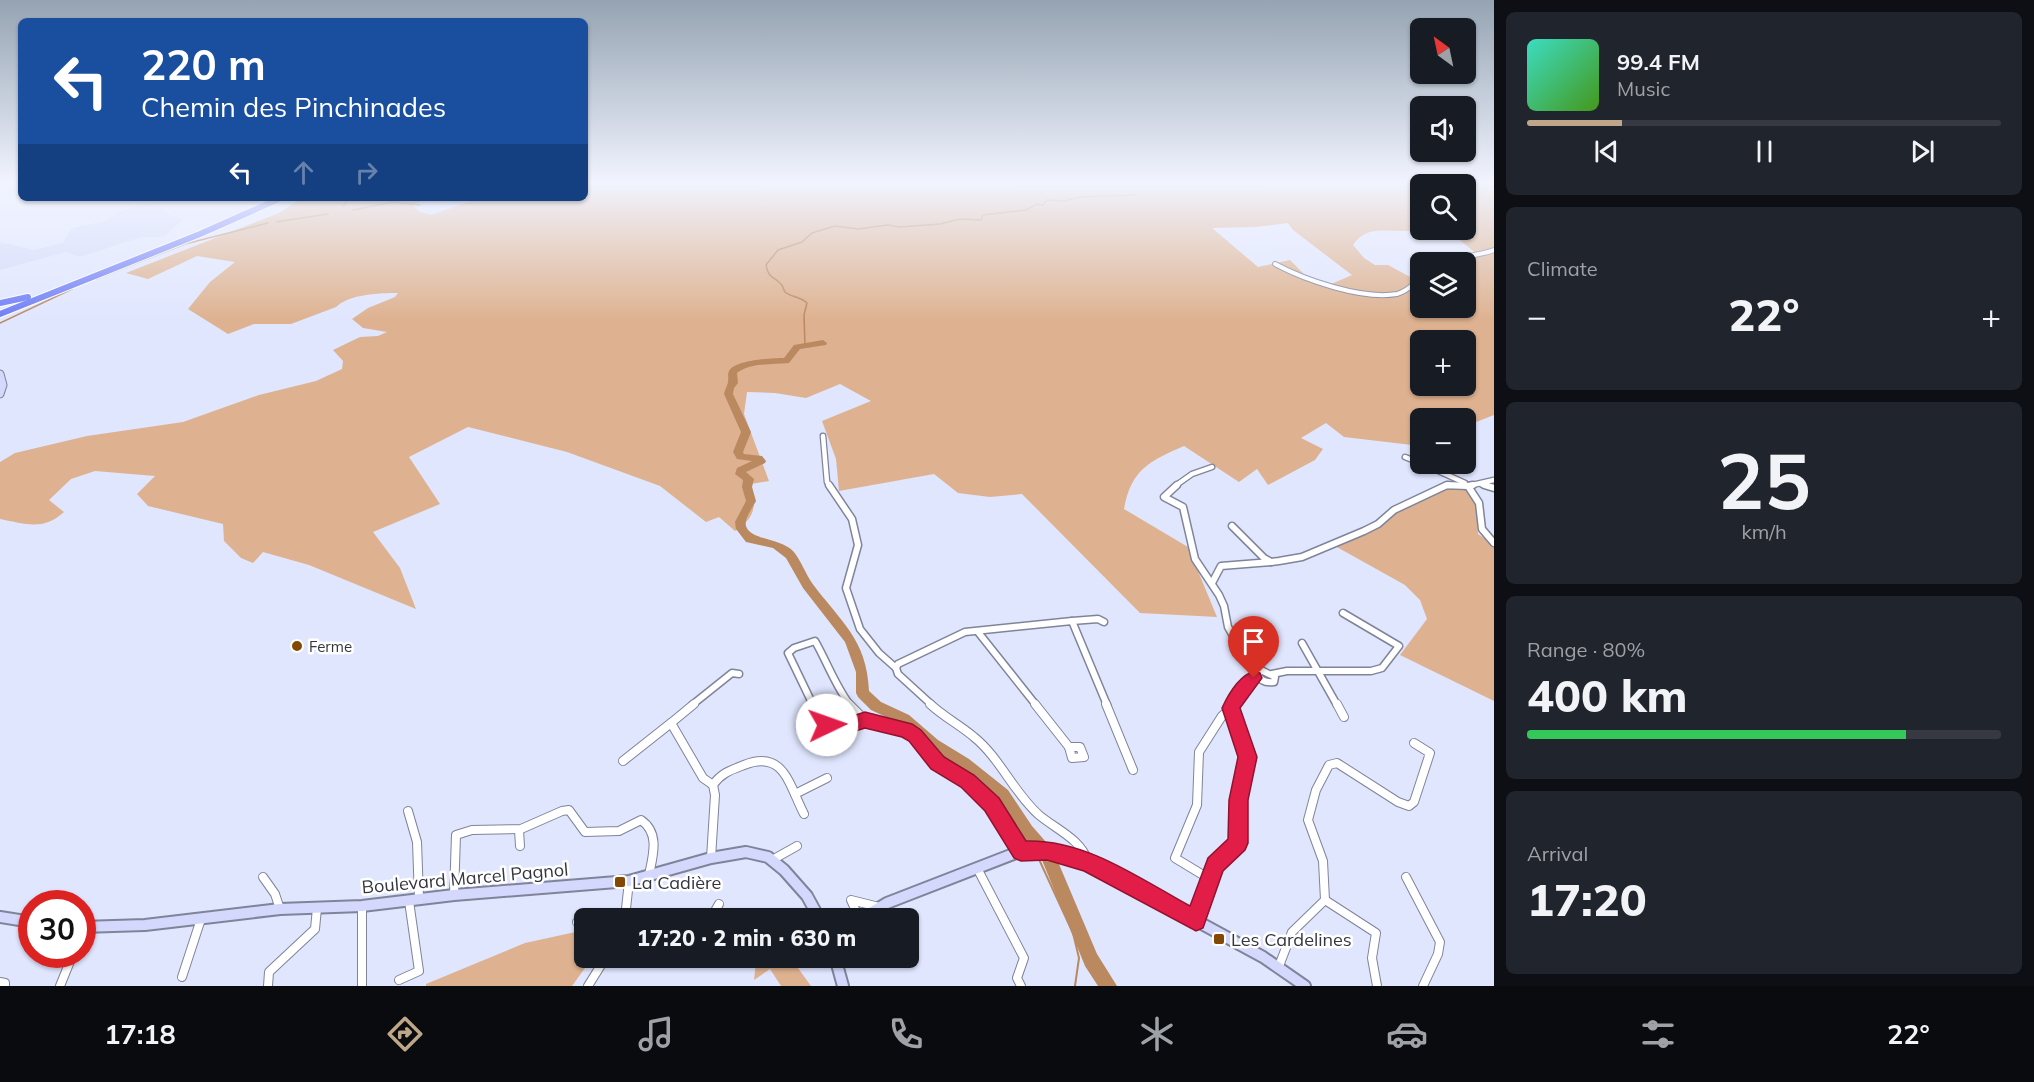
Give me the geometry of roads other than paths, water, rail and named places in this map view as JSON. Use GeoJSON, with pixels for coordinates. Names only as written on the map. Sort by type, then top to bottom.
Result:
{"type":"FeatureCollection","features":[{"type":"Feature","properties":{"kind":"highway"},"geometry":{"type":"LineString","coordinates":[[0,314],[204,228]]}},
{"type":"Feature","properties":{"kind":"highway"},"geometry":{"type":"LineString","coordinates":[[0,314],[209,228]]}},
{"type":"Feature","properties":{"kind":"highway"},"geometry":{"type":"LineString","coordinates":[[0,303],[26,297],[125,260]]}},
{"type":"Feature","properties":{"kind":"street"},"geometry":{"type":"LineString","coordinates":[[1476,256],[1494,250]]}},
{"type":"Feature","properties":{"kind":"street"},"geometry":{"type":"LineString","coordinates":[[1275,264],[1324,284],[1371,293],[1397,294],[1410,286]]}},
{"type":"Feature","properties":{"kind":"street"},"geometry":{"type":"LineString","coordinates":[[0,374],[3,385],[0,394]]}},
{"type":"Feature","properties":{"kind":"street"},"geometry":{"type":"LineString","coordinates":[[823,436],[827,482],[852,519],[858,545],[846,588],[860,629],[879,653],[896,668],[898,674],[945,718],[975,736],[1038,814],[1086,852],[1088,862]]}},
{"type":"Feature","properties":{"kind":"street"},"geometry":{"type":"LineString","coordinates":[[1405,457],[1410,459]]}},
{"type":"Feature","properties":{"kind":"street"},"geometry":{"type":"LineString","coordinates":[[1212,467],[1200,469],[1185,477],[1164,497],[1182,507],[1195,559],[1212,583],[1224,606],[1228,627],[1259,674],[1271,683],[1275,679],[1272,674],[1287,671],[1378,670],[1387,663],[1400,646],[1343,613]]}},
{"type":"Feature","properties":{"kind":"street"},"geometry":{"type":"LineString","coordinates":[[1444,474],[1469,486],[1479,503],[1481,531],[1494,543]]}},
{"type":"Feature","properties":{"kind":"street"},"geometry":{"type":"LineString","coordinates":[[1212,583],[1221,566],[1240,562],[1258,565],[1302,557],[1364,531],[1378,524],[1394,510],[1447,485],[1469,486],[1494,480]]}},
{"type":"Feature","properties":{"kind":"street"},"geometry":{"type":"LineString","coordinates":[[1479,483],[1494,488]]}},
{"type":"Feature","properties":{"kind":"street"},"geometry":{"type":"LineString","coordinates":[[1232,526],[1264,558],[1271,562]]}},
{"type":"Feature","properties":{"kind":"street"},"geometry":{"type":"LineString","coordinates":[[896,668],[898,664],[931,650],[947,638],[965,632],[1098,619],[1104,622]]}},
{"type":"Feature","properties":{"kind":"street"},"geometry":{"type":"LineString","coordinates":[[1072,621],[1133,770]]}},
{"type":"Feature","properties":{"kind":"street"},"geometry":{"type":"LineString","coordinates":[[978,632],[1069,747]]}},
{"type":"Feature","properties":{"kind":"street"},"geometry":{"type":"LineString","coordinates":[[865,720],[840,692],[832,670],[815,641],[794,648],[788,653],[810,701],[827,725],[834,730],[865,720],[897,726],[915,735],[937,763],[968,781],[992,805],[1024,850]]}},
{"type":"Feature","properties":{"kind":"street"},"geometry":{"type":"LineString","coordinates":[[1302,643],[1344,717]]}},
{"type":"Feature","properties":{"kind":"street"},"geometry":{"type":"LineString","coordinates":[[623,761],[732,673],[739,674]]}},
{"type":"Feature","properties":{"kind":"street"},"geometry":{"type":"LineString","coordinates":[[1208,878],[1175,858],[1197,805],[1199,752],[1235,699],[1259,674]]}},
{"type":"Feature","properties":{"kind":"street"},"geometry":{"type":"LineString","coordinates":[[1196,920],[1208,878],[1215,865],[1238,843],[1239,837],[1239,800],[1247,757],[1231,708]]}},
{"type":"Feature","properties":{"kind":"street"},"geometry":{"type":"LineString","coordinates":[[671,723],[703,778],[713,785],[715,795],[711,858]]}},
{"type":"Feature","properties":{"kind":"street"},"geometry":{"type":"LineString","coordinates":[[1279,966],[1292,932],[1325,900],[1323,861],[1308,820],[1316,790],[1329,765],[1337,763],[1398,802],[1409,806],[1414,802],[1430,753],[1414,743]]}},
{"type":"Feature","properties":{"kind":"street"},"geometry":{"type":"LineString","coordinates":[[713,785],[720,775],[757,760],[768,760],[779,766],[804,814]]}},
{"type":"Feature","properties":{"kind":"street"},"geometry":{"type":"LineString","coordinates":[[795,794],[827,778]]}},
{"type":"Feature","properties":{"kind":"street"},"geometry":{"type":"LineString","coordinates":[[454,895],[456,835],[465,830],[519,830],[561,810],[569,810],[585,832],[620,831],[641,820],[646,822],[655,839],[649,875]]}},
{"type":"Feature","properties":{"kind":"street"},"geometry":{"type":"LineString","coordinates":[[399,980],[419,971],[414,901],[418,844],[415,827],[408,811]]}},
{"type":"Feature","properties":{"kind":"street"},"geometry":{"type":"LineString","coordinates":[[519,830],[520,846]]}},
{"type":"Feature","properties":{"kind":"street"},"geometry":{"type":"LineString","coordinates":[[772,860],[797,846]]}},
{"type":"Feature","properties":{"kind":"street"},"geometry":{"type":"LineString","coordinates":[[855,908],[851,900],[880,907],[1024,850],[1047,850],[1088,862],[1279,966],[1305,986]]}},
{"type":"Feature","properties":{"kind":"street","name":"Boulevard Marcel Pagnol"},"geometry":{"type":"LineString","coordinates":[[96,928],[201,919],[280,909],[362,906],[454,895],[629,881],[711,858],[746,852],[772,860],[807,896],[814,908]]}},
{"type":"Feature","properties":{"kind":"street"},"geometry":{"type":"LineString","coordinates":[[977,867],[1024,958],[1017,978],[1021,986]]}},
{"type":"Feature","properties":{"kind":"street"},"geometry":{"type":"LineString","coordinates":[[262,877],[274,894],[280,909]]}},
{"type":"Feature","properties":{"kind":"street"},"geometry":{"type":"LineString","coordinates":[[1406,877],[1440,942],[1440,953],[1428,970],[1423,986]]}},
{"type":"Feature","properties":{"kind":"street"},"geometry":{"type":"LineString","coordinates":[[626,908],[629,881]]}},
{"type":"Feature","properties":{"kind":"street"},"geometry":{"type":"LineString","coordinates":[[1325,900],[1376,933],[1372,958],[1377,986]]}},
{"type":"Feature","properties":{"kind":"street"},"geometry":{"type":"LineString","coordinates":[[717,908],[719,904]]}},
{"type":"Feature","properties":{"kind":"street"},"geometry":{"type":"LineString","coordinates":[[268,986],[269,972],[315,929],[317,906]]}},
{"type":"Feature","properties":{"kind":"street"},"geometry":{"type":"LineString","coordinates":[[362,906],[362,986]]}},
{"type":"Feature","properties":{"kind":"street"},"geometry":{"type":"LineString","coordinates":[[0,917],[18,920]]}},
{"type":"Feature","properties":{"kind":"street"},"geometry":{"type":"LineString","coordinates":[[182,977],[201,919]]}},
{"type":"Feature","properties":{"kind":"street"},"geometry":{"type":"LineString","coordinates":[[60,986],[67,968]]}},
{"type":"Feature","properties":{"kind":"street"},"geometry":{"type":"LineString","coordinates":[[588,986],[599,968]]}},
{"type":"Feature","properties":{"kind":"street"},"geometry":{"type":"LineString","coordinates":[[838,968],[843,986]]}},
{"type":"Feature","properties":{"kind":"street"},"geometry":{"type":"LineString","coordinates":[[0,982],[5,986]]}},
{"type":"Feature","properties":{"kind":"waterway"},"geometry":{"type":"LineString","coordinates":[[96,279],[185,244],[248,228]]}},
{"type":"Feature","properties":{"kind":"waterway"},"geometry":{"type":"LineString","coordinates":[[805,346],[804,315],[807,303],[785,292],[781,284],[769,274],[766,265],[778,250],[802,242],[812,233],[828,228]]}},
{"type":"Feature","properties":{"kind":"waterway"},"geometry":{"type":"LineString","coordinates":[[850,228],[865,228]]}},
{"type":"Feature","properties":{"kind":"waterway"},"geometry":{"type":"LineString","coordinates":[[0,323],[72,289]]}},
{"type":"Feature","properties":{"kind":"waterway","name":"La Cadière"},"geometry":{"type":"LineString","coordinates":[[823,343],[797,347],[786,361],[751,364],[738,368],[733,373],[733,383],[729,388],[730,400],[746,432],[738,452],[741,457],[758,458],[761,461],[741,470],[740,474],[749,479],[747,487],[751,501],[740,522],[741,529],[750,539],[776,545],[790,555],[807,585],[850,640],[862,672],[863,693],[876,706],[904,719],[933,744],[964,764],[1003,795],[1027,831],[1048,855],[1091,960],[1108,986]]}},
{"type":"Feature","properties":{"kind":"waterway"},"geometry":{"type":"LineString","coordinates":[[1037,855],[1073,933],[1079,958],[1075,986]]}},
{"type":"Feature","properties":{"kind":"place","name":"Ferme"},"geometry":{"type":"Point","coordinates":[297,646]}},
{"type":"Feature","properties":{"kind":"place","name":"La Cadière"},"geometry":{"type":"Point","coordinates":[620,882]}},
{"type":"Feature","properties":{"kind":"place","name":"Les Cardelines"},"geometry":{"type":"Point","coordinates":[1219,939]}}]}
